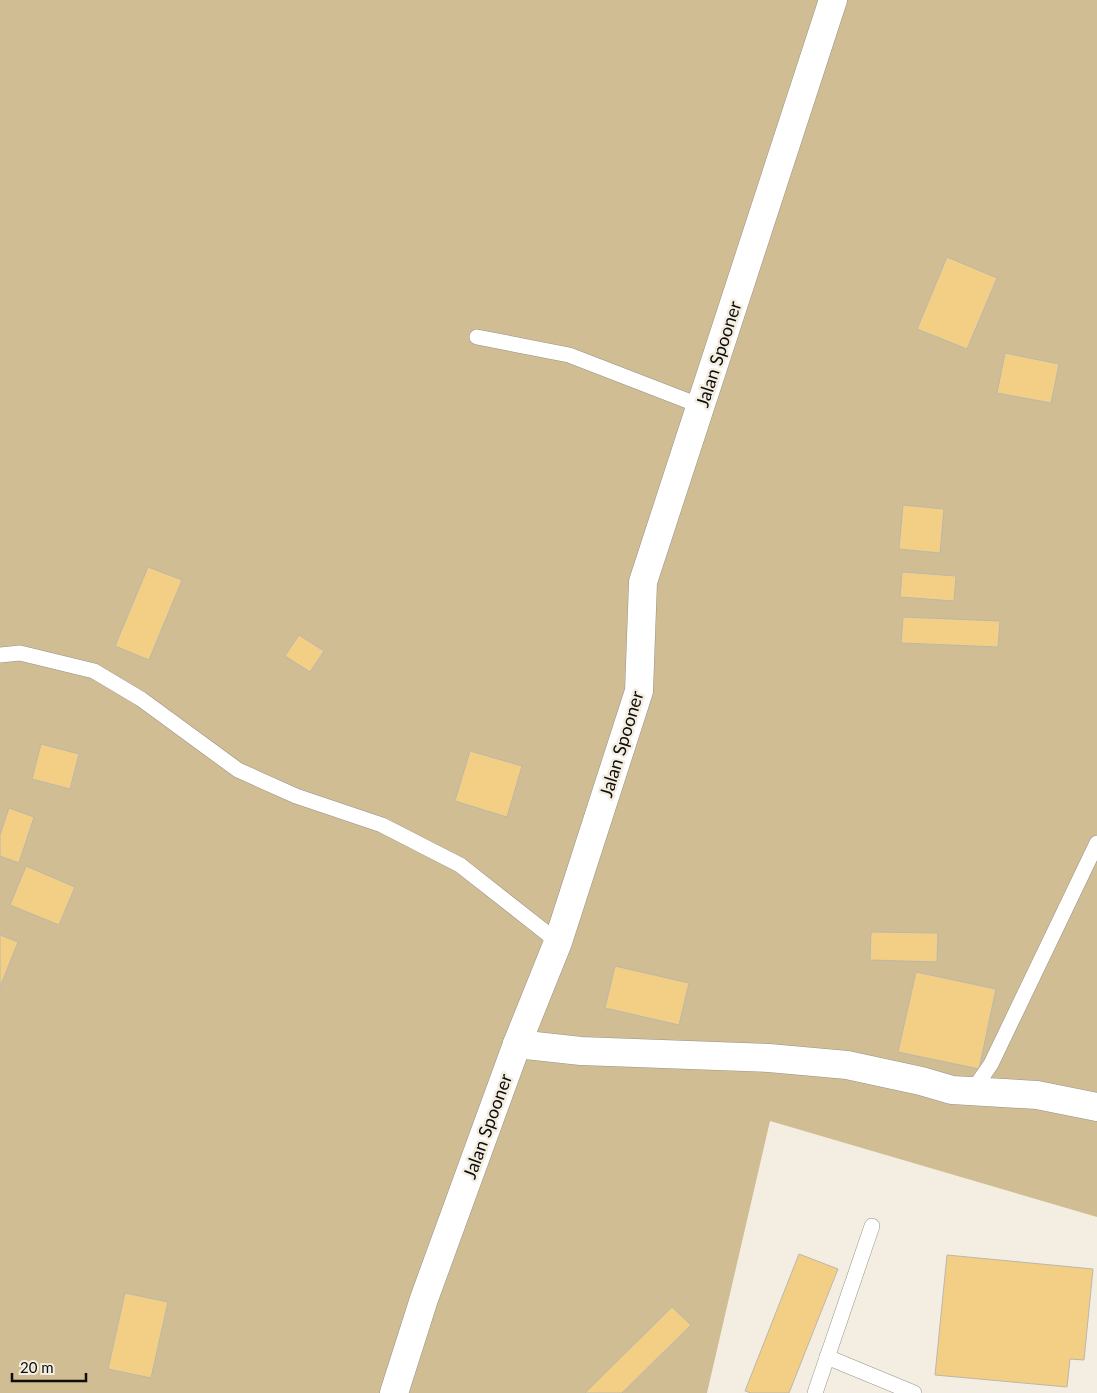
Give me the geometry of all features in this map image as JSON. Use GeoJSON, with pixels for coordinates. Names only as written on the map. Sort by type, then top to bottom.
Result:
{"type":"FeatureCollection","features":[{"type":"Feature","properties":{"kind":"street","name":"Jalan Spooner"},"geometry":{"type":"LineString","coordinates":[[394,1393],[424,1299],[517,1044],[558,942],[639,691],[643,582],[833,0]]}},
{"type":"Feature","properties":{"kind":"street"},"geometry":{"type":"LineString","coordinates":[[517,1044],[581,1051],[769,1058],[847,1065],[971,1093],[1037,1095],[1097,1107]]}},
{"type":"Feature","properties":{"kind":"lane"},"geometry":{"type":"LineString","coordinates":[[477,337],[568,355],[701,406]]}},
{"type":"Feature","properties":{"kind":"lane"},"geometry":{"type":"LineString","coordinates":[[0,655],[20,653],[94,671],[141,699],[238,770],[296,796],[382,825],[460,865],[558,942]]}},
{"type":"Feature","properties":{"kind":"lane"},"geometry":{"type":"LineString","coordinates":[[971,1093],[991,1064],[1097,843]]}},
{"type":"Feature","properties":{"kind":"lane"},"geometry":{"type":"LineString","coordinates":[[815,1393],[872,1226]]}},
{"type":"Feature","properties":{"kind":"lane"},"geometry":{"type":"LineString","coordinates":[[828,1357],[914,1393]]}},
{"type":"Feature","properties":{"kind":"shaded area"},"geometry":{"type":"Polygon","coordinates":[[[0,0],[1097,0],[1097,1217],[770,1121],[707,1393],[0,1393],[0,0]]]}},
{"type":"Feature","properties":{"kind":"building"},"geometry":{"type":"Polygon","coordinates":[[[947,257],[997,278],[967,349],[917,329],[947,257]]]}},
{"type":"Feature","properties":{"kind":"building"},"geometry":{"type":"Polygon","coordinates":[[[1005,353],[1059,364],[1051,403],[997,393],[1005,353]]]}},
{"type":"Feature","properties":{"kind":"building"},"geometry":{"type":"Polygon","coordinates":[[[903,505],[944,509],[940,553],[899,549],[903,505]]]}},
{"type":"Feature","properties":{"kind":"building"},"geometry":{"type":"Polygon","coordinates":[[[148,567],[182,580],[149,660],[115,646],[148,567]]]}},
{"type":"Feature","properties":{"kind":"building"},"geometry":{"type":"Polygon","coordinates":[[[902,572],[956,576],[954,601],[900,597],[902,572]]]}},
{"type":"Feature","properties":{"kind":"building"},"geometry":{"type":"Polygon","coordinates":[[[903,617],[1000,621],[998,647],[901,643],[903,617]]]}},
{"type":"Feature","properties":{"kind":"building"},"geometry":{"type":"Polygon","coordinates":[[[299,635],[324,651],[310,672],[285,656],[299,635]]]}},
{"type":"Feature","properties":{"kind":"building"},"geometry":{"type":"Polygon","coordinates":[[[41,744],[79,754],[70,789],[32,779],[41,744]]]}},
{"type":"Feature","properties":{"kind":"building"},"geometry":{"type":"Polygon","coordinates":[[[470,751],[522,766],[507,817],[455,801],[470,751]]]}},
{"type":"Feature","properties":{"kind":"building"},"geometry":{"type":"Polygon","coordinates":[[[9,808],[34,817],[19,863],[0,856],[0,835],[9,808]]]}},
{"type":"Feature","properties":{"kind":"building"},"geometry":{"type":"Polygon","coordinates":[[[26,866],[75,887],[59,925],[10,905],[26,866]]]}},
{"type":"Feature","properties":{"kind":"building"},"geometry":{"type":"Polygon","coordinates":[[[871,932],[938,933],[937,962],[870,960],[871,932]]]}},
{"type":"Feature","properties":{"kind":"building"},"geometry":{"type":"Polygon","coordinates":[[[0,935],[18,942],[0,987],[0,935]]]}},
{"type":"Feature","properties":{"kind":"building"},"geometry":{"type":"Polygon","coordinates":[[[615,966],[689,983],[679,1025],[605,1008],[615,966]]]}},
{"type":"Feature","properties":{"kind":"building"},"geometry":{"type":"Polygon","coordinates":[[[916,972],[996,989],[979,1069],[898,1052],[916,972]]]}},
{"type":"Feature","properties":{"kind":"building"},"geometry":{"type":"Polygon","coordinates":[[[799,1254],[838,1269],[789,1393],[751,1393],[745,1391],[799,1254]]]}},
{"type":"Feature","properties":{"kind":"building"},"geometry":{"type":"Polygon","coordinates":[[[947,1255],[1093,1269],[1084,1360],[1070,1359],[1067,1387],[935,1375],[947,1255]]]}},
{"type":"Feature","properties":{"kind":"building"},"geometry":{"type":"Polygon","coordinates":[[[125,1293],[168,1302],[151,1378],[108,1369],[125,1293]]]}},
{"type":"Feature","properties":{"kind":"building"},"geometry":{"type":"Polygon","coordinates":[[[672,1307],[691,1325],[622,1393],[585,1393],[672,1307]]]}}]}
